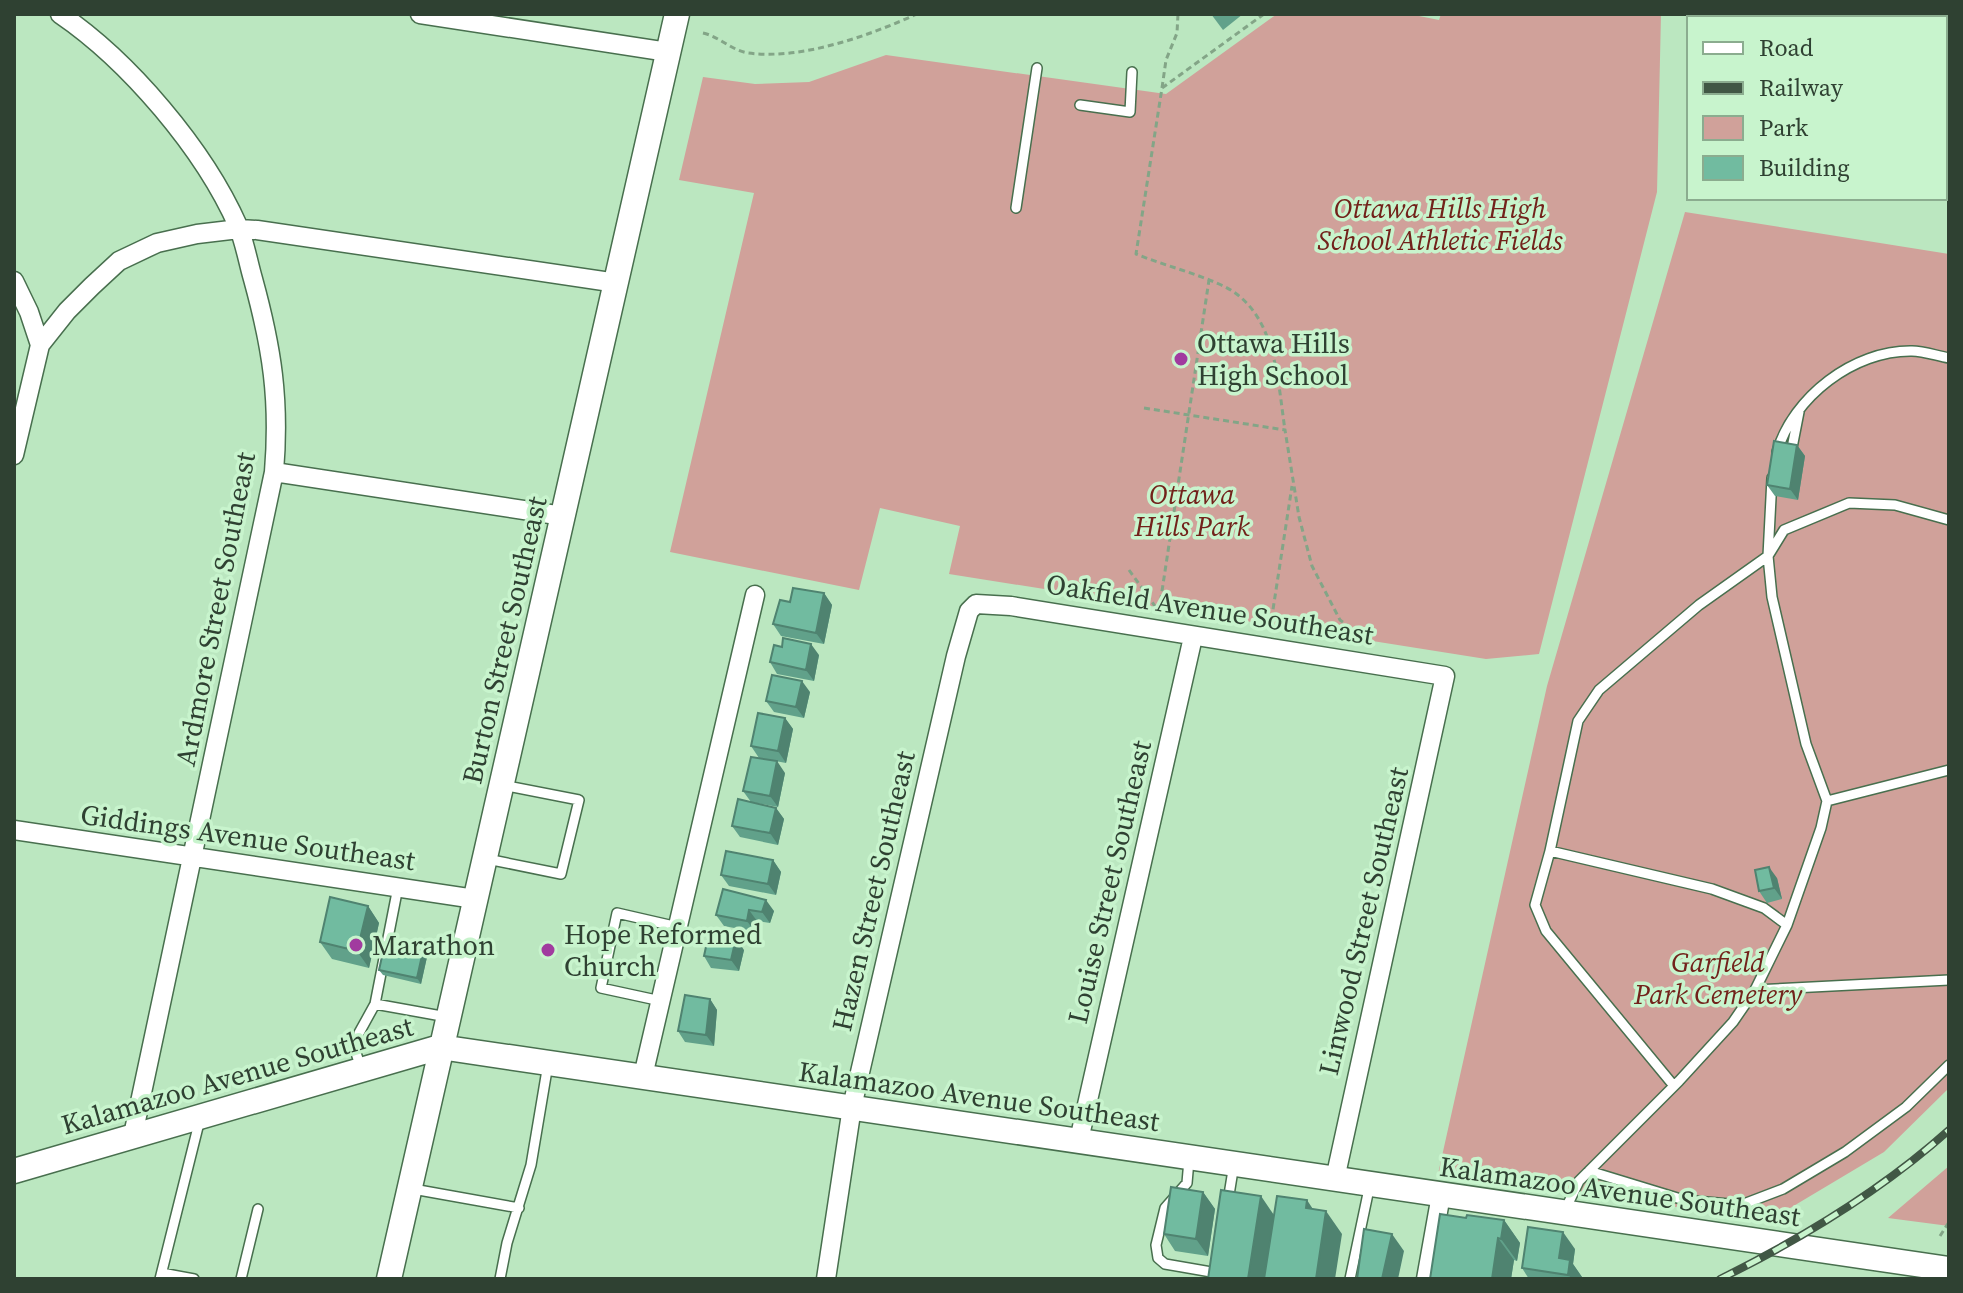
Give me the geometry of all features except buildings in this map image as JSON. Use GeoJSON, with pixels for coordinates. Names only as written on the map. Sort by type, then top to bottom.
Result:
{"type":"FeatureCollection","features":[{"type":"Feature","properties":{"kind":"main road","name":"Burton Street Southeast"},"geometry":{"type":"LineString","coordinates":[[392,1279],[440,1047],[677,14]]}},
{"type":"Feature","properties":{"kind":"main road","name":"Kalamazoo Avenue Southeast"},"geometry":{"type":"LineString","coordinates":[[14,1171],[440,1047],[1949,1269]]}},
{"type":"Feature","properties":{"kind":"street"},"geometry":{"type":"LineString","coordinates":[[420,14],[668,52]]}},
{"type":"Feature","properties":{"kind":"street","name":"Ardmore Street Southeast"},"geometry":{"type":"LineString","coordinates":[[63,15],[158,103],[208,173],[239,229],[271,351],[277,397],[274,472],[133,1135]]}},
{"type":"Feature","properties":{"kind":"street"},"geometry":{"type":"LineString","coordinates":[[14,455],[40,345],[67,311],[119,261],[157,243],[239,229],[278,232],[617,283]]}},
{"type":"Feature","properties":{"kind":"street"},"geometry":{"type":"LineString","coordinates":[[14,281],[40,345]]}},
{"type":"Feature","properties":{"kind":"street"},"geometry":{"type":"LineString","coordinates":[[274,472],[563,516]]}},
{"type":"Feature","properties":{"kind":"street"},"geometry":{"type":"LineString","coordinates":[[643,1076],[755,595]]}},
{"type":"Feature","properties":{"kind":"street","name":"Oakfield Avenue Southeast"},"geometry":{"type":"LineString","coordinates":[[969,611],[976,604],[1011,606],[1445,676]]}},
{"type":"Feature","properties":{"kind":"street","name":"Hazen Street Southeast"},"geometry":{"type":"LineString","coordinates":[[826,1279],[852,1107],[969,611]]}},
{"type":"Feature","properties":{"kind":"street","name":"Louise Street Southeast"},"geometry":{"type":"LineString","coordinates":[[1079,1140],[1193,637]]}},
{"type":"Feature","properties":{"kind":"street","name":"Linwood Street Southeast"},"geometry":{"type":"LineString","coordinates":[[1335,1179],[1445,676]]}},
{"type":"Feature","properties":{"kind":"street","name":"Giddings Avenue Southeast"},"geometry":{"type":"LineString","coordinates":[[14,830],[475,899]]}},
{"type":"Feature","properties":{"kind":"street"},"geometry":{"type":"LineString","coordinates":[[1426,1279],[1441,1195]]}},
{"type":"Feature","properties":{"kind":"lane"},"geometry":{"type":"LineString","coordinates":[[1016,208],[1037,68]]}},
{"type":"Feature","properties":{"kind":"lane"},"geometry":{"type":"LineString","coordinates":[[1080,105],[1130,112],[1132,72]]}},
{"type":"Feature","properties":{"kind":"lane"},"geometry":{"type":"LineString","coordinates":[[1563,1213],[1579,1181],[1733,1022],[1755,990],[1787,925],[1821,828],[1827,801],[1806,744],[1772,597],[1768,556],[1773,467],[1783,432],[1800,405],[1827,382],[1872,357],[1912,351],[1949,358]]}},
{"type":"Feature","properties":{"kind":"lane"},"geometry":{"type":"LineString","coordinates":[[1791,454],[1800,405]]}},
{"type":"Feature","properties":{"kind":"lane"},"geometry":{"type":"LineString","coordinates":[[1674,1086],[1546,931],[1535,905],[1578,721],[1599,690],[1699,605],[1768,556],[1784,530],[1849,503],[1895,505],[1949,520]]}},
{"type":"Feature","properties":{"kind":"lane"},"geometry":{"type":"LineString","coordinates":[[1827,801],[1949,770]]}},
{"type":"Feature","properties":{"kind":"lane"},"geometry":{"type":"LineString","coordinates":[[484,858],[561,874],[579,800],[501,785]]}},
{"type":"Feature","properties":{"kind":"lane"},"geometry":{"type":"LineString","coordinates":[[1550,851],[1712,889],[1764,908],[1787,925]]}},
{"type":"Feature","properties":{"kind":"lane"},"geometry":{"type":"LineString","coordinates":[[362,1069],[356,1053],[359,1033],[375,1004],[398,887]]}},
{"type":"Feature","properties":{"kind":"lane"},"geometry":{"type":"LineString","coordinates":[[661,1001],[601,988],[617,913],[678,927]]}},
{"type":"Feature","properties":{"kind":"lane"},"geometry":{"type":"LineString","coordinates":[[1755,990],[1949,980]]}},
{"type":"Feature","properties":{"kind":"lane"},"geometry":{"type":"LineString","coordinates":[[375,1004],[447,1017]]}},
{"type":"Feature","properties":{"kind":"lane"},"geometry":{"type":"LineString","coordinates":[[500,1279],[539,1125],[549,1063]]}},
{"type":"Feature","properties":{"kind":"lane"},"geometry":{"type":"LineString","coordinates":[[1589,1171],[1684,1200],[1741,1205],[1783,1189],[1845,1152],[1906,1107],[1949,1065]]}},
{"type":"Feature","properties":{"kind":"lane"},"geometry":{"type":"LineString","coordinates":[[194,1279],[161,1276],[200,1116]]}},
{"type":"Feature","properties":{"kind":"lane"},"geometry":{"type":"LineString","coordinates":[[1189,1157],[1187,1183],[1169,1201],[1159,1228],[1156,1245],[1158,1258],[1165,1264],[1216,1276],[1219,1259]]}},
{"type":"Feature","properties":{"kind":"lane"},"geometry":{"type":"LineString","coordinates":[[1226,1217],[1234,1164]]}},
{"type":"Feature","properties":{"kind":"lane"},"geometry":{"type":"LineString","coordinates":[[1350,1279],[1370,1184]]}},
{"type":"Feature","properties":{"kind":"lane"},"geometry":{"type":"LineString","coordinates":[[409,1189],[519,1208]]}},
{"type":"Feature","properties":{"kind":"lane"},"geometry":{"type":"LineString","coordinates":[[241,1279],[258,1209]]}},
{"type":"Feature","properties":{"kind":"path"},"geometry":{"type":"LineString","coordinates":[[703,33],[713,35],[732,48],[762,54],[838,43],[876,32],[917,14]]}},
{"type":"Feature","properties":{"kind":"path"},"geometry":{"type":"LineString","coordinates":[[1178,14],[1177,33],[1166,60],[1136,254],[1209,280],[1236,294],[1264,328],[1273,347],[1293,483],[1312,566],[1340,620],[1374,645]]}},
{"type":"Feature","properties":{"kind":"path"},"geometry":{"type":"LineString","coordinates":[[1162,88],[1264,14]]}},
{"type":"Feature","properties":{"kind":"path"},"geometry":{"type":"LineString","coordinates":[[1129,570],[1159,611],[1209,280]]}},
{"type":"Feature","properties":{"kind":"path"},"geometry":{"type":"LineString","coordinates":[[1144,408],[1285,430]]}},
{"type":"Feature","properties":{"kind":"path"},"geometry":{"type":"LineString","coordinates":[[1269,630],[1293,483]]}},
{"type":"Feature","properties":{"kind":"path"},"geometry":{"type":"LineString","coordinates":[[1940,1236],[1949,1222]]}},
{"type":"Feature","properties":{"kind":"green space","name":"Ottawa Hills High School Athletic Fields"},"geometry":{"type":"Polygon","coordinates":[[[1277,14],[1409,14],[1439,20],[1441,14],[1661,14],[1657,192],[1539,654],[1486,659],[949,574],[960,526],[880,508],[859,590],[670,552],[754,193],[679,180],[703,77],[755,84],[809,82],[886,55],[1166,94],[1277,14]]]}},
{"type":"Feature","properties":{"kind":"green space","name":"Garfield Park Cemetery"},"geometry":{"type":"Polygon","coordinates":[[[1685,212],[1949,254],[1949,1088],[1884,1152],[1770,1220],[1438,1174],[1547,686],[1685,212]]]}},
{"type":"Feature","properties":{"kind":"green space"},"geometry":{"type":"Polygon","coordinates":[[[1949,1166],[1949,1226],[1888,1218],[1949,1166]]]}},
{"type":"Feature","properties":{"kind":"railway"},"geometry":{"type":"LineString","coordinates":[[1720,1279],[1840,1212],[1896,1173],[1949,1130]]}},
{"type":"Feature","properties":{"kind":"place","name":"Ottawa Hills High School"},"geometry":{"type":"Point","coordinates":[1181,359]}},
{"type":"Feature","properties":{"kind":"place","name":"Marathon"},"geometry":{"type":"Point","coordinates":[356,945]}},
{"type":"Feature","properties":{"kind":"place","name":"Hope Reformed Church"},"geometry":{"type":"Point","coordinates":[548,950]}},
{"type":"Feature","properties":{"kind":"park label","name":"Ottawa Hills Park"},"geometry":{"type":"Point","coordinates":[1192,510]}}]}
